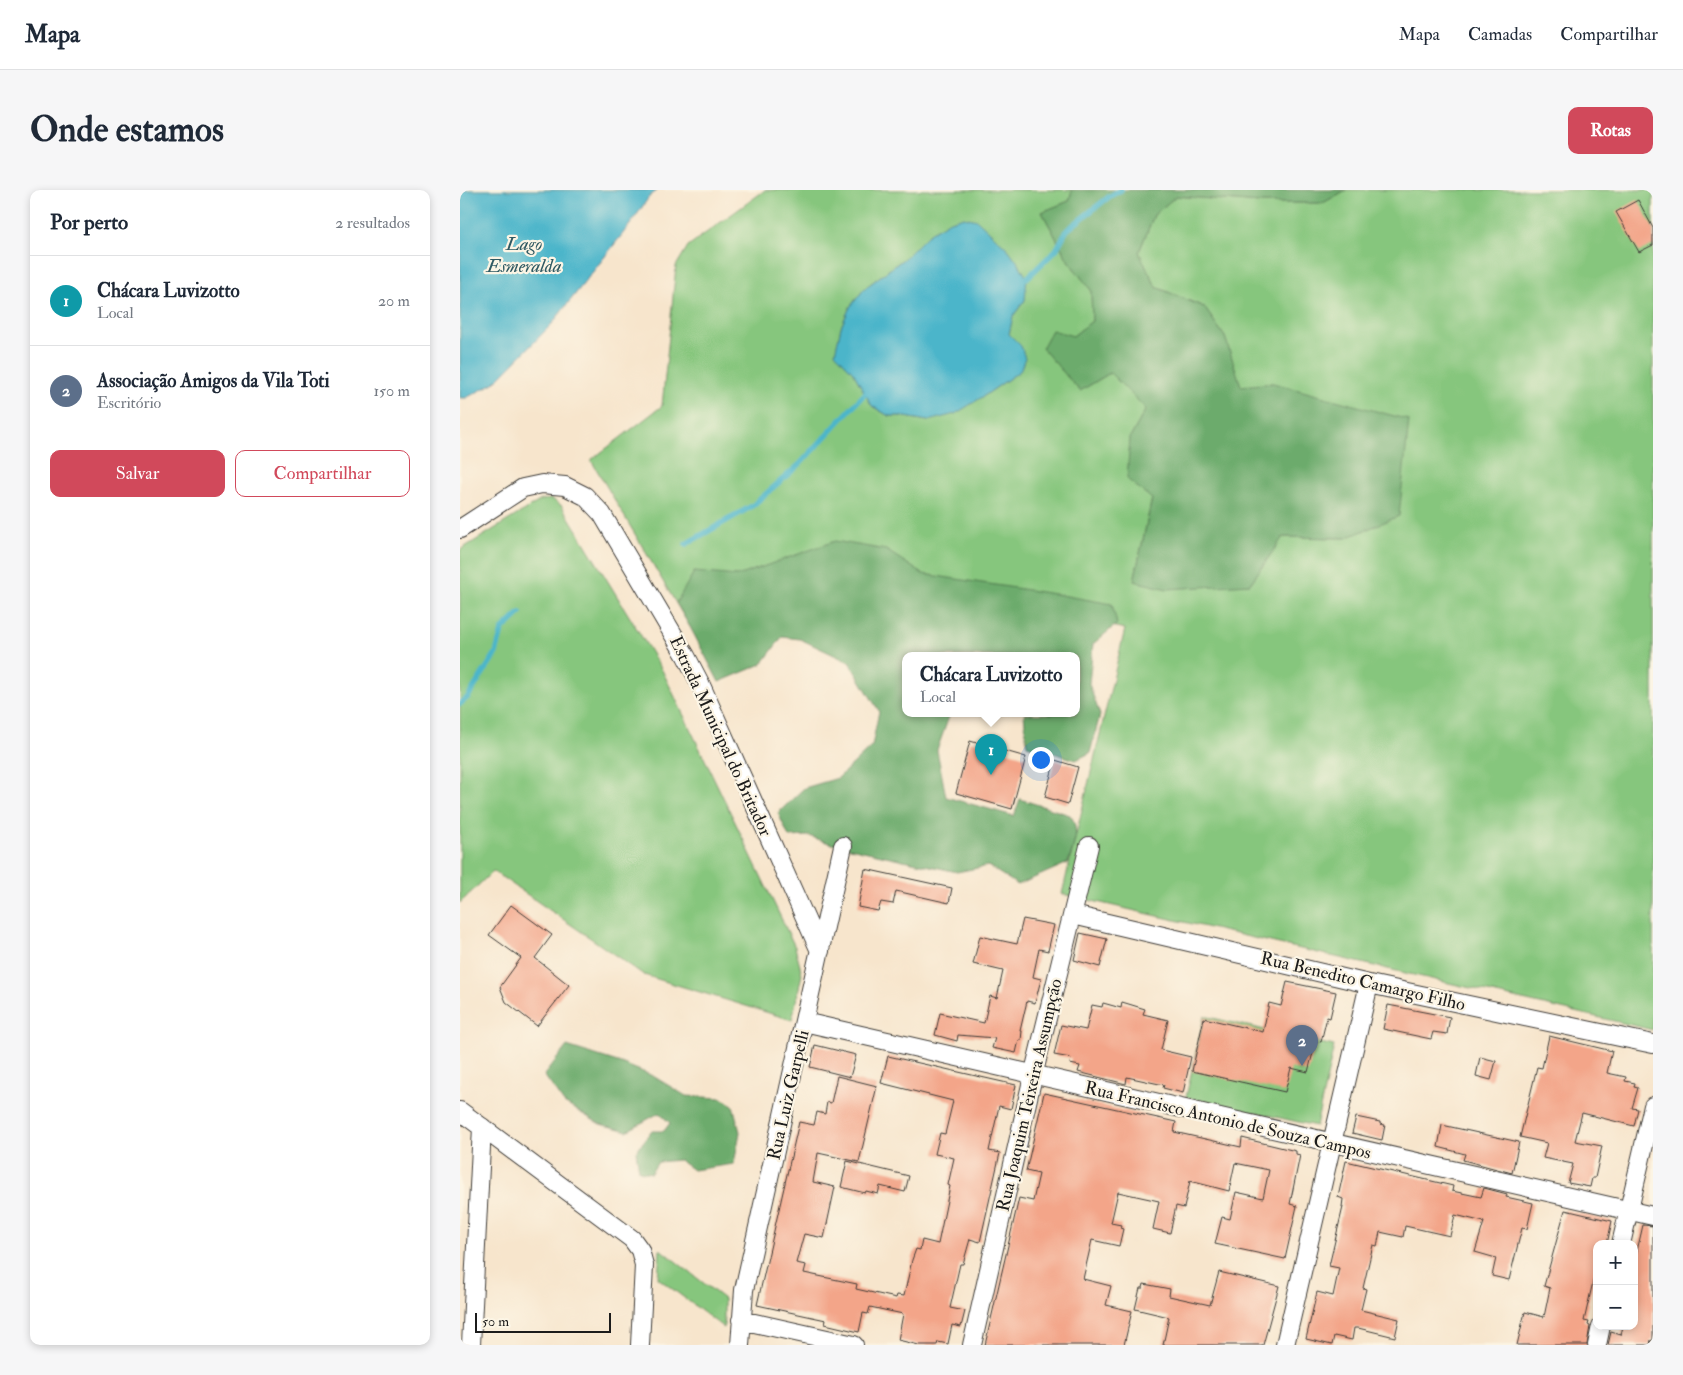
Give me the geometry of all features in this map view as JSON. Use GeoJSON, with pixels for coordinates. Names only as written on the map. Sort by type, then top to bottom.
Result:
{"type":"FeatureCollection","features":[{"type":"Feature","properties":{"kind":"street","name":"Estrada Municipal do Britador"},"geometry":{"type":"LineString","coordinates":[[460,528],[523,488],[542,484],[565,486],[585,496],[602,514],[686,656],[820,951]]}},
{"type":"Feature","properties":{"kind":"street","name":"Rua Luiz Garpelli"},"geometry":{"type":"LineString","coordinates":[[740,1345],[744,1290],[843,846]]}},
{"type":"Feature","properties":{"kind":"street","name":"Rua Joaquim Teixeira Assumpção"},"geometry":{"type":"LineString","coordinates":[[972,1345],[1033,1076],[1089,846]]}},
{"type":"Feature","properties":{"kind":"street","name":"Rua Benedito Camargo Filho"},"geometry":{"type":"LineString","coordinates":[[1073,915],[1369,984],[1653,1044]]}},
{"type":"Feature","properties":{"kind":"street"},"geometry":{"type":"LineString","coordinates":[[1285,1345],[1369,984]]}},
{"type":"Feature","properties":{"kind":"street","name":"Rua Francisco Antonio de Souza Campos"},"geometry":{"type":"LineString","coordinates":[[804,1022],[1033,1076],[1653,1216]]}},
{"type":"Feature","properties":{"kind":"street"},"geometry":{"type":"LineString","coordinates":[[1622,1240],[1653,1106]]}},
{"type":"Feature","properties":{"kind":"street"},"geometry":{"type":"LineString","coordinates":[[460,1111],[632,1238],[640,1250],[644,1265],[640,1345]]}},
{"type":"Feature","properties":{"kind":"street"},"geometry":{"type":"LineString","coordinates":[[471,1345],[482,1127]]}},
{"type":"Feature","properties":{"kind":"street"},"geometry":{"type":"LineString","coordinates":[[741,1320],[854,1345]]}},
{"type":"Feature","properties":{"kind":"street"},"geometry":{"type":"LineString","coordinates":[[1597,1345],[1600,1330]]}},
{"type":"Feature","properties":{"kind":"green space"},"geometry":{"type":"Polygon","coordinates":[[[765,190],[1072,190],[1069,201],[1042,212],[1069,262],[1091,290],[1092,321],[1073,336],[1042,348],[1080,391],[1110,373],[1146,409],[1130,438],[1152,498],[1134,581],[1250,584],[1282,537],[1346,538],[1273,383],[1241,387],[1225,337],[1204,307],[1156,287],[1139,252],[1154,215],[1176,196],[1260,203],[1323,203],[1346,190],[1653,190],[1653,1030],[1062,894],[1125,629],[803,558],[690,627],[591,460],[662,406],[676,266],[688,246],[765,190]],[[930,233],[906,257],[865,288],[850,307],[841,327],[836,353],[853,372],[872,406],[889,416],[928,421],[984,396],[1020,371],[1009,334],[1013,316],[1025,300],[930,233]]]}},
{"type":"Feature","properties":{"kind":"green space"},"geometry":{"type":"Polygon","coordinates":[[[1072,190],[1346,190],[1323,203],[1260,203],[1176,196],[1154,215],[1139,252],[1156,287],[1204,307],[1225,337],[1241,386],[1273,383],[1409,420],[1399,516],[1346,538],[1283,537],[1250,584],[1167,589],[1134,581],[1152,499],[1127,479],[1130,438],[1146,409],[1110,373],[1080,391],[1042,348],[1052,330],[1073,336],[1092,321],[1091,290],[1069,262],[1042,212],[1069,201],[1072,190]]]}},
{"type":"Feature","properties":{"kind":"green space"},"geometry":{"type":"Polygon","coordinates":[[[552,499],[562,506],[662,670],[795,947],[802,974],[792,1020],[644,975],[493,871],[460,903],[460,550],[541,500],[552,499]]]}},
{"type":"Feature","properties":{"kind":"green space"},"geometry":{"type":"Polygon","coordinates":[[[835,541],[886,550],[923,574],[1112,604],[1117,624],[1093,644],[1089,684],[1100,715],[1090,753],[1076,760],[1027,745],[1024,717],[1080,717],[1080,652],[902,652],[902,717],[949,717],[937,750],[946,797],[1014,816],[1020,799],[1070,815],[1076,832],[1068,863],[1018,885],[988,866],[957,872],[832,844],[809,836],[789,837],[778,813],[804,788],[838,778],[872,746],[879,711],[849,662],[800,639],[782,637],[762,664],[719,682],[676,603],[694,572],[737,576],[835,541]]]}},
{"type":"Feature","properties":{"kind":"green space"},"geometry":{"type":"Polygon","coordinates":[[[1204,1016],[1334,1046],[1316,1126],[1186,1097],[1204,1016]]]}},
{"type":"Feature","properties":{"kind":"green space"},"geometry":{"type":"Polygon","coordinates":[[[567,1046],[621,1063],[653,1076],[686,1096],[721,1098],[733,1105],[740,1132],[734,1164],[693,1170],[679,1160],[658,1162],[651,1173],[639,1171],[636,1151],[652,1131],[664,1131],[670,1123],[659,1113],[627,1131],[600,1124],[564,1103],[544,1075],[567,1046]]]}},
{"type":"Feature","properties":{"kind":"green space"},"geometry":{"type":"Polygon","coordinates":[[[660,1249],[724,1299],[724,1328],[658,1278],[660,1249]]]}},
{"type":"Feature","properties":{"kind":"water","name":"Lago Esmeralda"},"geometry":{"type":"Polygon","coordinates":[[[460,190],[658,190],[649,197],[632,222],[551,325],[494,383],[466,398],[460,398],[460,190]]]}},
{"type":"Feature","properties":{"kind":"water"},"geometry":{"type":"Polygon","coordinates":[[[964,217],[977,220],[1008,249],[1027,278],[1025,300],[1013,316],[1009,334],[1021,346],[1025,358],[1020,371],[955,414],[928,421],[889,416],[872,406],[853,372],[835,353],[841,327],[850,307],[865,288],[906,257],[930,233],[950,221],[964,217]]]}},
{"type":"Feature","properties":{"kind":"building"},"geometry":{"type":"Polygon","coordinates":[[[1638,200],[1653,228],[1653,245],[1639,252],[1616,212],[1638,200]]]}},
{"type":"Feature","properties":{"kind":"building"},"geometry":{"type":"Polygon","coordinates":[[[970,741],[1026,757],[1012,809],[956,793],[970,741]]]}},
{"type":"Feature","properties":{"kind":"building"},"geometry":{"type":"Polygon","coordinates":[[[1055,760],[1078,767],[1068,804],[1045,797],[1055,760]]]}},
{"type":"Feature","properties":{"kind":"building"},"geometry":{"type":"Polygon","coordinates":[[[865,869],[952,888],[949,903],[896,891],[893,904],[881,902],[878,911],[858,907],[865,869]]]}},
{"type":"Feature","properties":{"kind":"building"},"geometry":{"type":"Polygon","coordinates":[[[511,905],[552,935],[535,958],[569,985],[537,1026],[506,1002],[500,987],[521,958],[489,935],[511,905]]]}},
{"type":"Feature","properties":{"kind":"building"},"geometry":{"type":"Polygon","coordinates":[[[1023,919],[1054,925],[1048,951],[1039,949],[1033,977],[1041,979],[1035,1003],[1027,1001],[1020,1031],[1022,1031],[1021,1040],[1019,1040],[1016,1053],[992,1048],[995,1038],[958,1035],[957,1041],[935,1035],[940,1013],[984,1023],[990,996],[997,998],[1003,971],[973,964],[980,936],[1017,944],[1023,919]]]}},
{"type":"Feature","properties":{"kind":"building"},"geometry":{"type":"Polygon","coordinates":[[[1080,933],[1107,939],[1100,967],[1074,960],[1080,933]]]}},
{"type":"Feature","properties":{"kind":"building"},"geometry":{"type":"Polygon","coordinates":[[[1287,982],[1336,992],[1330,1018],[1327,1017],[1321,1042],[1316,1041],[1308,1072],[1291,1068],[1285,1092],[1192,1071],[1204,1018],[1263,1032],[1269,1003],[1281,1006],[1287,982]]]}},
{"type":"Feature","properties":{"kind":"building"},"geometry":{"type":"Polygon","coordinates":[[[1122,1002],[1145,1009],[1143,1014],[1168,1020],[1161,1050],[1191,1057],[1183,1093],[1163,1088],[1164,1085],[1127,1077],[1126,1084],[1078,1072],[1080,1066],[1070,1064],[1071,1058],[1054,1055],[1061,1025],[1086,1030],[1092,1005],[1102,1007],[1103,1003],[1121,1008],[1122,1002]]]}},
{"type":"Feature","properties":{"kind":"building"},"geometry":{"type":"Polygon","coordinates":[[[1388,1005],[1450,1017],[1447,1034],[1433,1032],[1431,1039],[1383,1029],[1388,1005]]]}},
{"type":"Feature","properties":{"kind":"building"},"geometry":{"type":"Polygon","coordinates":[[[1549,1036],[1612,1051],[1607,1073],[1626,1077],[1625,1081],[1635,1083],[1634,1087],[1638,1088],[1632,1108],[1638,1109],[1634,1126],[1582,1113],[1575,1141],[1602,1146],[1595,1178],[1592,1178],[1590,1187],[1568,1183],[1573,1164],[1543,1158],[1547,1143],[1520,1137],[1537,1067],[1542,1068],[1549,1036]]]}},
{"type":"Feature","properties":{"kind":"building"},"geometry":{"type":"Polygon","coordinates":[[[815,1045],[856,1055],[850,1077],[810,1067],[815,1045]]]}},
{"type":"Feature","properties":{"kind":"building"},"geometry":{"type":"Polygon","coordinates":[[[888,1056],[1016,1085],[1011,1109],[999,1106],[989,1151],[1000,1153],[980,1242],[970,1239],[963,1264],[960,1264],[950,1308],[965,1311],[961,1327],[952,1325],[948,1344],[938,1342],[937,1345],[919,1345],[898,1340],[903,1314],[870,1307],[868,1314],[863,1313],[859,1332],[825,1324],[826,1320],[757,1305],[799,1122],[814,1125],[817,1112],[825,1114],[827,1102],[831,1103],[837,1076],[877,1086],[859,1162],[818,1153],[813,1182],[835,1187],[824,1238],[804,1234],[796,1263],[806,1265],[804,1273],[857,1284],[856,1289],[896,1298],[897,1295],[904,1296],[912,1260],[916,1249],[920,1250],[922,1240],[938,1244],[954,1158],[935,1154],[940,1133],[945,1134],[953,1101],[881,1083],[888,1056]]]}},
{"type":"Feature","properties":{"kind":"building"},"geometry":{"type":"Polygon","coordinates":[[[1480,1057],[1496,1061],[1491,1080],[1476,1076],[1480,1057]]]}},
{"type":"Feature","properties":{"kind":"building"},"geometry":{"type":"Polygon","coordinates":[[[1044,1093],[1176,1122],[1174,1132],[1241,1147],[1242,1138],[1296,1151],[1296,1154],[1300,1155],[1290,1204],[1297,1206],[1285,1259],[1215,1244],[1222,1217],[1230,1219],[1236,1192],[1263,1198],[1269,1170],[1235,1163],[1229,1191],[1190,1181],[1184,1208],[1176,1206],[1170,1233],[1153,1229],[1159,1201],[1118,1192],[1111,1223],[1121,1225],[1120,1228],[1123,1229],[1119,1246],[1092,1240],[1083,1279],[1111,1286],[1106,1305],[1132,1311],[1124,1345],[985,1345],[1019,1198],[1033,1201],[1039,1174],[1026,1171],[1044,1093]]]}},
{"type":"Feature","properties":{"kind":"building"},"geometry":{"type":"Polygon","coordinates":[[[1356,1117],[1380,1122],[1380,1124],[1385,1125],[1382,1140],[1352,1133],[1356,1117]]]}},
{"type":"Feature","properties":{"kind":"building"},"geometry":{"type":"Polygon","coordinates":[[[1442,1125],[1519,1142],[1512,1173],[1463,1160],[1465,1154],[1438,1147],[1442,1125]]]}},
{"type":"Feature","properties":{"kind":"building"},"geometry":{"type":"Polygon","coordinates":[[[847,1161],[909,1176],[905,1192],[880,1186],[878,1194],[866,1191],[865,1193],[841,1187],[847,1161]]]}},
{"type":"Feature","properties":{"kind":"building"},"geometry":{"type":"Polygon","coordinates":[[[1346,1161],[1453,1186],[1452,1191],[1481,1197],[1484,1188],[1507,1194],[1506,1197],[1533,1203],[1527,1229],[1522,1228],[1509,1280],[1492,1276],[1496,1258],[1475,1252],[1484,1222],[1455,1215],[1450,1236],[1405,1226],[1403,1237],[1380,1232],[1377,1246],[1373,1245],[1363,1288],[1366,1289],[1361,1310],[1399,1319],[1395,1337],[1354,1328],[1352,1340],[1334,1336],[1332,1345],[1306,1339],[1317,1292],[1333,1296],[1339,1268],[1329,1266],[1343,1207],[1343,1199],[1338,1197],[1346,1161]]]}},
{"type":"Feature","properties":{"kind":"building"},"geometry":{"type":"Polygon","coordinates":[[[1565,1210],[1612,1221],[1608,1240],[1593,1240],[1593,1282],[1584,1321],[1589,1322],[1588,1325],[1590,1326],[1587,1345],[1517,1345],[1525,1312],[1544,1317],[1550,1288],[1544,1286],[1565,1210]]]}},
{"type":"Feature","properties":{"kind":"building"},"geometry":{"type":"Polygon","coordinates":[[[1643,1225],[1653,1226],[1653,1341],[1651,1340],[1650,1345],[1608,1345],[1611,1332],[1621,1335],[1622,1330],[1638,1330],[1638,1247],[1643,1225]]]}},
{"type":"Feature","properties":{"kind":"building"},"geometry":{"type":"Polygon","coordinates":[[[1219,1272],[1279,1286],[1263,1345],[1163,1345],[1169,1317],[1135,1309],[1140,1288],[1143,1288],[1144,1284],[1170,1289],[1169,1296],[1210,1305],[1219,1272]]]}},
{"type":"Feature","properties":{"kind":"waterway"},"geometry":{"type":"LineString","coordinates":[[1021,280],[1027,278],[1056,250],[1067,230],[1110,196],[1121,190]]}},
{"type":"Feature","properties":{"kind":"waterway"},"geometry":{"type":"LineString","coordinates":[[686,544],[752,506],[800,464],[870,388]]}},
{"type":"Feature","properties":{"kind":"waterway"},"geometry":{"type":"LineString","coordinates":[[460,704],[468,697],[496,653],[502,630],[520,613]]}},
{"type":"Feature","properties":{"kind":"place","name":"Chácara Luvizotto"},"geometry":{"type":"Point","coordinates":[991,775]}},
{"type":"Feature","properties":{"kind":"place","name":"Associação Amigos da Vila Toti"},"geometry":{"type":"Point","coordinates":[1302,1066]}}]}
